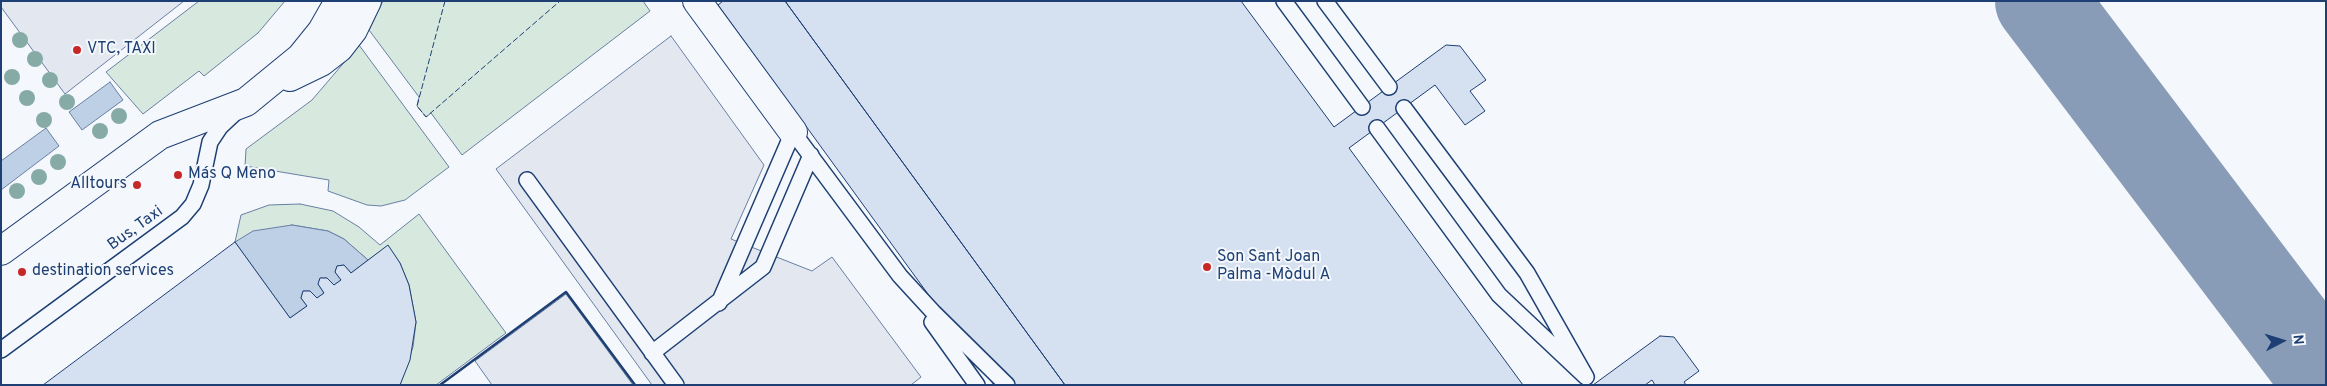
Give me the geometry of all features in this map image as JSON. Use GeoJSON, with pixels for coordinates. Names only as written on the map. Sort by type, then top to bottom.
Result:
{"type":"FeatureCollection","features":[{"type":"Feature","properties":{"kind":"street"},"geometry":{"type":"LineString","coordinates":[[301,57],[319,23],[324,1]]}},
{"type":"Feature","properties":{"kind":"street"},"geometry":{"type":"LineString","coordinates":[[253,96],[301,57],[322,31],[339,1]]}},
{"type":"Feature","properties":{"kind":"street"},"geometry":{"type":"LineString","coordinates":[[1,251],[160,135],[253,96],[321,62],[338,48],[353,30],[367,1]]}},
{"type":"Feature","properties":{"kind":"street"},"geometry":{"type":"LineString","coordinates":[[697,1],[793,132]]}},
{"type":"Feature","properties":{"kind":"lane"},"geometry":{"type":"LineString","coordinates":[[1284,1],[1362,107]]}},
{"type":"Feature","properties":{"kind":"lane"},"geometry":{"type":"LineString","coordinates":[[1326,1],[1389,87]]}},
{"type":"Feature","properties":{"kind":"lane","name":"Bus, Taxi"},"geometry":{"type":"LineString","coordinates":[[1,350],[182,217],[193,204],[201,185],[210,142],[220,127],[253,96]]}},
{"type":"Feature","properties":{"kind":"lane"},"geometry":{"type":"LineString","coordinates":[[1404,108],[1526,273],[1589,381]]}},
{"type":"Feature","properties":{"kind":"lane"},"geometry":{"type":"LineString","coordinates":[[1377,128],[1499,295],[1589,381]]}},
{"type":"Feature","properties":{"kind":"lane"},"geometry":{"type":"LineString","coordinates":[[719,303],[793,132],[900,276],[977,385]]}},
{"type":"Feature","properties":{"kind":"lane"},"geometry":{"type":"LineString","coordinates":[[652,353],[764,267],[811,155]]}},
{"type":"Feature","properties":{"kind":"lane"},"geometry":{"type":"LineString","coordinates":[[527,180],[676,385]]}},
{"type":"Feature","properties":{"kind":"lane"},"geometry":{"type":"LineString","coordinates":[[900,276],[934,313],[1007,385]]}},
{"type":"Feature","properties":{"kind":"shaded area","name":"VTC, TAXI"},"geometry":{"type":"Polygon","coordinates":[[[1,1],[184,1],[65,94],[1,7],[1,1]]]}},
{"type":"Feature","properties":{"kind":"shaded area"},"geometry":{"type":"Polygon","coordinates":[[[199,1],[285,1],[258,33],[204,76],[199,71],[143,114],[106,72],[199,1]]]}},
{"type":"Feature","properties":{"kind":"shaded area"},"geometry":{"type":"Polygon","coordinates":[[[383,1],[643,1],[650,11],[462,155],[431,113],[426,117],[417,106],[419,97],[369,30],[383,1]]]}},
{"type":"Feature","properties":{"kind":"shaded area"},"geometry":{"type":"Polygon","coordinates":[[[671,36],[764,165],[731,239],[812,271],[832,257],[921,377],[911,385],[652,385],[496,169],[671,36]]]}},
{"type":"Feature","properties":{"kind":"shaded area"},"geometry":{"type":"Polygon","coordinates":[[[359,45],[449,167],[405,200],[381,206],[367,205],[328,191],[329,180],[245,166],[246,149],[312,100],[359,45]]]}},
{"type":"Feature","properties":{"kind":"shaded area"},"geometry":{"type":"Polygon","coordinates":[[[300,204],[333,211],[359,227],[380,245],[419,214],[506,333],[436,385],[400,385],[413,347],[416,322],[409,285],[400,263],[388,246],[368,260],[344,239],[328,231],[292,225],[235,242],[241,215],[269,205],[300,204]]]}},
{"type":"Feature","properties":{"kind":"shaded area"},"geometry":{"type":"Polygon","coordinates":[[[566,294],[633,385],[492,385],[475,361],[566,294]]]}},
{"type":"Feature","properties":{"kind":"water"},"geometry":{"type":"Polygon","coordinates":[[[110,82],[123,100],[82,130],[69,112],[110,82]]]}},
{"type":"Feature","properties":{"kind":"water"},"geometry":{"type":"Polygon","coordinates":[[[46,128],[59,146],[1,190],[1,161],[46,128]]]}},
{"type":"Feature","properties":{"kind":"water"},"geometry":{"type":"Polygon","coordinates":[[[292,225],[328,231],[344,239],[368,260],[351,273],[344,265],[337,266],[335,272],[341,280],[334,285],[327,278],[320,278],[318,284],[324,293],[317,298],[310,291],[303,291],[301,298],[307,306],[290,318],[235,242],[253,231],[292,225]]]}},
{"type":"Feature","properties":{"kind":"building"},"geometry":{"type":"Polygon","coordinates":[[[723,1],[785,1],[1065,385],[994,385],[718,5],[723,1]]]}},
{"type":"Feature","properties":{"kind":"building","name":"Son Sant Joan Palma -Mòdul A"},"geometry":{"type":"Polygon","coordinates":[[[785,1],[1241,1],[1334,127],[1446,45],[1460,46],[1486,80],[1470,91],[1485,111],[1465,125],[1435,85],[1349,148],[1523,385],[1065,385],[785,1]]]}},
{"type":"Feature","properties":{"kind":"building"},"geometry":{"type":"Polygon","coordinates":[[[235,242],[290,318],[307,306],[301,298],[303,291],[310,291],[317,298],[324,293],[318,284],[320,278],[327,278],[334,285],[341,280],[335,272],[337,266],[344,265],[351,273],[388,245],[400,263],[409,285],[416,322],[410,360],[400,385],[43,385],[235,242]]]}},
{"type":"Feature","properties":{"kind":"building"},"geometry":{"type":"Polygon","coordinates":[[[1660,336],[1674,337],[1699,371],[1684,382],[1686,385],[1655,385],[1652,380],[1645,385],[1593,385],[1660,336]]]}},
{"type":"Feature","properties":{"kind":"taxiway"},"geometry":{"type":"LineString","coordinates":[[2041,1],[2326,378]]}},
{"type":"Feature","properties":{"kind":"fence"},"geometry":{"type":"LineString","coordinates":[[445,1],[417,106],[426,117],[560,1]]}},
{"type":"Feature","properties":{"kind":"wall"},"geometry":{"type":"LineString","coordinates":[[440,385],[566,292],[635,385]]}},
{"type":"Feature","properties":{"kind":"place","name":"VTC, TAXI"},"geometry":{"type":"Point","coordinates":[77,50]}},
{"type":"Feature","properties":{"kind":"place","name":"Más Q Meno"},"geometry":{"type":"Point","coordinates":[178,175]}},
{"type":"Feature","properties":{"kind":"place","name":"Alltours"},"geometry":{"type":"Point","coordinates":[137,185]}},
{"type":"Feature","properties":{"kind":"place","name":"Son Sant Joan Palma -Mòdul A"},"geometry":{"type":"Point","coordinates":[1207,267]}},
{"type":"Feature","properties":{"kind":"place","name":"destination services"},"geometry":{"type":"Point","coordinates":[22,272]}}]}
